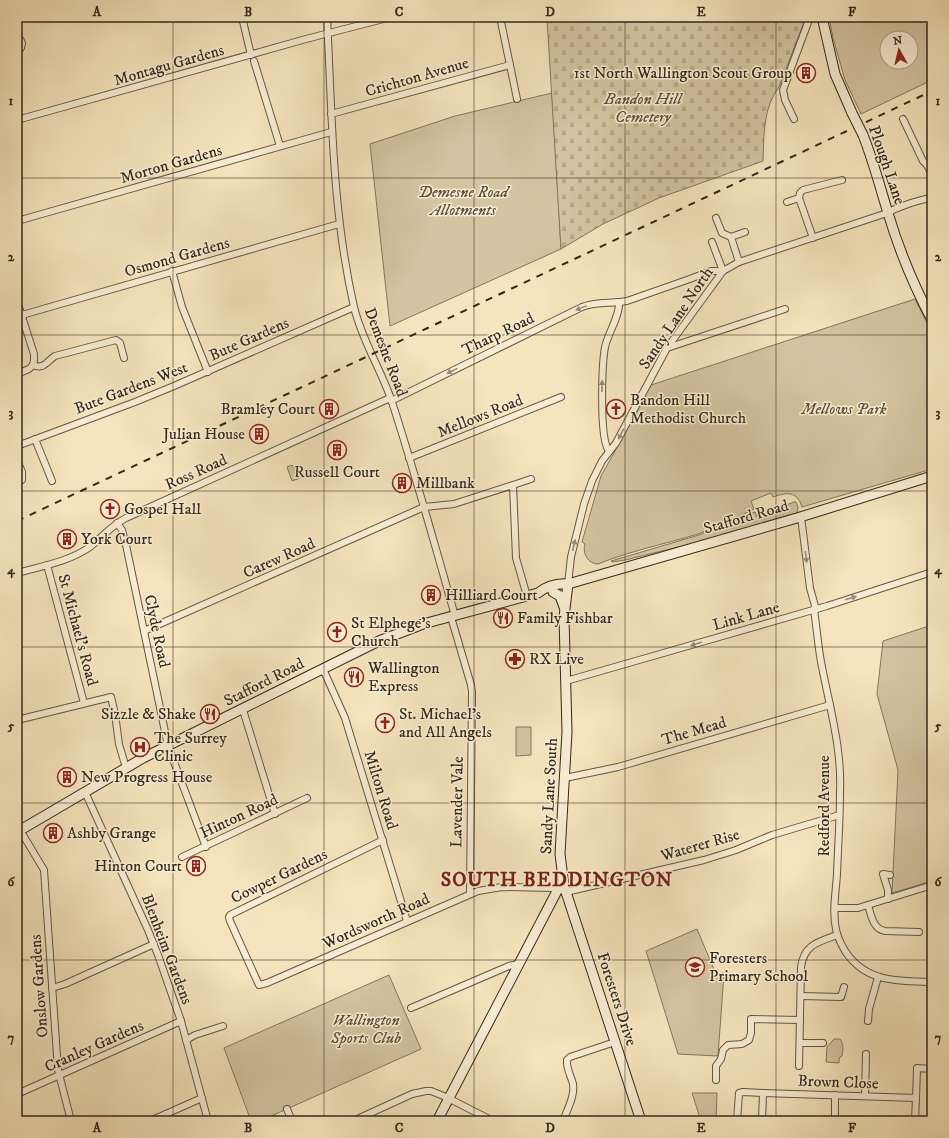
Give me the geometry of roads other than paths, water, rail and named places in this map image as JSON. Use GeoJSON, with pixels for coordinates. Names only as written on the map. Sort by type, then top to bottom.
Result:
{"type":"FeatureCollection","features":[{"type":"Feature","properties":{"kind":"main road","name":"Plough Lane"},"geometry":{"type":"LineString","coordinates":[[822,17],[836,74],[875,167],[888,213],[904,258],[932,320]]}},
{"type":"Feature","properties":{"kind":"main road","name":"Stafford Road"},"geometry":{"type":"LineString","coordinates":[[19,831],[126,768],[393,635],[423,624],[538,593],[559,583],[568,584],[801,517],[932,476]]}},
{"type":"Feature","properties":{"kind":"main road","name":"Stafford Road"},"geometry":{"type":"LineString","coordinates":[[538,593],[545,594],[563,589],[568,584]]}},
{"type":"Feature","properties":{"kind":"main road","name":"Sandy Lane South"},"geometry":{"type":"LineString","coordinates":[[562,890],[560,854],[567,732],[564,608],[568,584]]}},
{"type":"Feature","properties":{"kind":"main road"},"geometry":{"type":"LineString","coordinates":[[553,592],[560,596],[564,608]]}},
{"type":"Feature","properties":{"kind":"main road"},"geometry":{"type":"LineString","coordinates":[[437,1121],[518,964],[562,890]]}},
{"type":"Feature","properties":{"kind":"main road","name":"Foresters Drive"},"geometry":{"type":"LineString","coordinates":[[562,890],[641,1121]]}},
{"type":"Feature","properties":{"kind":"street"},"geometry":{"type":"LineString","coordinates":[[242,17],[280,146]]}},
{"type":"Feature","properties":{"kind":"street","name":"Demesne Road"},"geometry":{"type":"LineString","coordinates":[[327,17],[332,132],[339,224],[354,307],[361,331],[391,400],[424,508],[453,617]]}},
{"type":"Feature","properties":{"kind":"street","name":"Montagu Gardens"},"geometry":{"type":"LineString","coordinates":[[17,120],[253,58],[328,34],[390,17]]}},
{"type":"Feature","properties":{"kind":"street"},"geometry":{"type":"LineString","coordinates":[[500,17],[517,99]]}},
{"type":"Feature","properties":{"kind":"street"},"geometry":{"type":"LineString","coordinates":[[794,119],[785,100],[783,90],[810,17]]}},
{"type":"Feature","properties":{"kind":"street"},"geometry":{"type":"LineString","coordinates":[[17,38],[20,39],[22,43],[21,48],[17,51]]}},
{"type":"Feature","properties":{"kind":"street","name":"Crichton Avenue"},"geometry":{"type":"LineString","coordinates":[[331,114],[510,65]]}},
{"type":"Feature","properties":{"kind":"street"},"geometry":{"type":"LineString","coordinates":[[903,119],[923,161],[930,163],[932,175]]}},
{"type":"Feature","properties":{"kind":"street","name":"Morton Gardens"},"geometry":{"type":"LineString","coordinates":[[17,221],[332,132]]}},
{"type":"Feature","properties":{"kind":"street"},"geometry":{"type":"LineString","coordinates":[[813,238],[799,198],[800,193],[803,190],[842,180]]}},
{"type":"Feature","properties":{"kind":"street"},"geometry":{"type":"LineString","coordinates":[[788,202],[799,198]]}},
{"type":"Feature","properties":{"kind":"street","name":"Sandy Lane North"},"geometry":{"type":"LineString","coordinates":[[568,584],[574,545],[588,491],[604,457],[616,443],[668,348],[723,271],[739,262],[888,213],[921,200],[932,198]]}},
{"type":"Feature","properties":{"kind":"street"},"geometry":{"type":"LineString","coordinates":[[716,218],[722,233],[731,237],[745,232]]}},
{"type":"Feature","properties":{"kind":"street","name":"Osmond Gardens"},"geometry":{"type":"LineString","coordinates":[[22,315],[339,224]]}},
{"type":"Feature","properties":{"kind":"street"},"geometry":{"type":"LineString","coordinates":[[731,237],[739,262]]}},
{"type":"Feature","properties":{"kind":"street"},"geometry":{"type":"LineString","coordinates":[[712,242],[723,271]]}},
{"type":"Feature","properties":{"kind":"street","name":"Bute Gardens"},"geometry":{"type":"LineString","coordinates":[[172,271],[182,307],[208,372],[354,307]]}},
{"type":"Feature","properties":{"kind":"street","name":"Tharp Road"},"geometry":{"type":"LineString","coordinates":[[391,400],[582,307],[595,303],[620,302],[711,271],[723,271]]}},
{"type":"Feature","properties":{"kind":"street"},"geometry":{"type":"LineString","coordinates":[[609,451],[605,441],[602,375],[605,346],[620,302]]}},
{"type":"Feature","properties":{"kind":"street"},"geometry":{"type":"LineString","coordinates":[[17,303],[34,354],[33,365],[29,369],[17,374]]}},
{"type":"Feature","properties":{"kind":"street"},"geometry":{"type":"LineString","coordinates":[[668,348],[785,309]]}},
{"type":"Feature","properties":{"kind":"street"},"geometry":{"type":"LineString","coordinates":[[33,365],[41,367],[55,356],[116,340],[120,343],[124,358]]}},
{"type":"Feature","properties":{"kind":"street","name":"Bute Gardens West"},"geometry":{"type":"LineString","coordinates":[[17,446],[135,402],[208,372]]}},
{"type":"Feature","properties":{"kind":"street","name":"Mellows Road"},"geometry":{"type":"LineString","coordinates":[[409,458],[561,397]]}},
{"type":"Feature","properties":{"kind":"street","name":"Ross Road"},"geometry":{"type":"LineString","coordinates":[[17,573],[68,558],[86,548],[118,523],[133,514],[391,400]]}},
{"type":"Feature","properties":{"kind":"street"},"geometry":{"type":"LineString","coordinates":[[36,439],[52,480]]}},
{"type":"Feature","properties":{"kind":"street"},"geometry":{"type":"LineString","coordinates":[[17,460],[22,472],[21,481]]}},
{"type":"Feature","properties":{"kind":"street","name":"Carew Road"},"geometry":{"type":"LineString","coordinates":[[144,631],[424,508],[454,504],[531,479]]}},
{"type":"Feature","properties":{"kind":"street"},"geometry":{"type":"LineString","coordinates":[[513,485],[516,558],[527,596]]}},
{"type":"Feature","properties":{"kind":"street","name":"Redford Avenue"},"geometry":{"type":"LineString","coordinates":[[801,517],[810,588],[815,606],[814,610],[820,654],[838,745],[840,770],[839,816],[834,919],[837,935],[852,961],[878,977],[892,980],[932,982]]}},
{"type":"Feature","properties":{"kind":"street","name":"Clyde Road"},"geometry":{"type":"LineString","coordinates":[[118,523],[124,536],[168,746],[206,846]]}},
{"type":"Feature","properties":{"kind":"street","name":"St Michael's Road"},"geometry":{"type":"LineString","coordinates":[[48,565],[84,703]]}},
{"type":"Feature","properties":{"kind":"street","name":"Link Lane"},"geometry":{"type":"LineString","coordinates":[[566,681],[814,610],[932,572]]}},
{"type":"Feature","properties":{"kind":"street","name":"Lavender Vale"},"geometry":{"type":"LineString","coordinates":[[453,617],[472,688],[470,894]]}},
{"type":"Feature","properties":{"kind":"street","name":"Milton Road"},"geometry":{"type":"LineString","coordinates":[[323,669],[345,718],[383,840],[406,921]]}},
{"type":"Feature","properties":{"kind":"street"},"geometry":{"type":"LineString","coordinates":[[17,720],[109,696],[112,698],[119,744],[126,768]]}},
{"type":"Feature","properties":{"kind":"street","name":"The Mead"},"geometry":{"type":"LineString","coordinates":[[565,778],[618,767],[830,705]]}},
{"type":"Feature","properties":{"kind":"street"},"geometry":{"type":"LineString","coordinates":[[243,710],[275,814]]}},
{"type":"Feature","properties":{"kind":"street","name":"Blenheim Gardens"},"geometry":{"type":"LineString","coordinates":[[85,792],[154,944],[181,1021],[208,1121]]}},
{"type":"Feature","properties":{"kind":"street","name":"Hinton Road"},"geometry":{"type":"LineString","coordinates":[[182,858],[307,798]]}},
{"type":"Feature","properties":{"kind":"street","name":"Waterer Rise"},"geometry":{"type":"LineString","coordinates":[[562,890],[704,860],[736,850],[772,835],[839,816]]}},
{"type":"Feature","properties":{"kind":"street","name":"Onslow Gardens"},"geometry":{"type":"LineString","coordinates":[[19,831],[44,870],[58,1075],[70,1121]]}},
{"type":"Feature","properties":{"kind":"street","name":"Cowper Gardens"},"geometry":{"type":"LineString","coordinates":[[257,982],[230,922],[230,915],[383,840]]}},
{"type":"Feature","properties":{"kind":"street"},"geometry":{"type":"LineString","coordinates":[[888,899],[888,890],[883,874],[890,875]]}},
{"type":"Feature","properties":{"kind":"street","name":"Wordsworth Road"},"geometry":{"type":"LineString","coordinates":[[257,982],[260,985],[264,984],[470,894],[490,888],[502,887],[552,888],[562,890]]}},
{"type":"Feature","properties":{"kind":"street"},"geometry":{"type":"LineString","coordinates":[[835,908],[855,909],[926,887]]}},
{"type":"Feature","properties":{"kind":"street"},"geometry":{"type":"LineString","coordinates":[[868,905],[875,924],[879,930],[919,932]]}},
{"type":"Feature","properties":{"kind":"street"},"geometry":{"type":"LineString","coordinates":[[799,1066],[801,967],[803,958],[810,947],[815,943],[837,935]]}},
{"type":"Feature","properties":{"kind":"street"},"geometry":{"type":"LineString","coordinates":[[52,988],[65,984],[154,944]]}},
{"type":"Feature","properties":{"kind":"street"},"geometry":{"type":"LineString","coordinates":[[411,1008],[509,966],[518,964]]}},
{"type":"Feature","properties":{"kind":"street"},"geometry":{"type":"LineString","coordinates":[[868,1021],[869,1009],[878,977]]}},
{"type":"Feature","properties":{"kind":"street"},"geometry":{"type":"LineString","coordinates":[[801,996],[841,997],[844,987]]}},
{"type":"Feature","properties":{"kind":"street"},"geometry":{"type":"LineString","coordinates":[[716,1080],[716,1066],[721,1060],[723,1050],[728,1045],[742,1044],[748,1040],[751,1034],[751,1019],[800,1020]]}},
{"type":"Feature","properties":{"kind":"street","name":"Cranley Gardens"},"geometry":{"type":"LineString","coordinates":[[17,1094],[181,1021]]}},
{"type":"Feature","properties":{"kind":"street"},"geometry":{"type":"LineString","coordinates":[[186,1040],[195,1035],[223,1026]]}},
{"type":"Feature","properties":{"kind":"street"},"geometry":{"type":"LineString","coordinates":[[563,1121],[573,1091],[573,1085],[566,1064],[567,1060],[570,1057],[615,1042]]}},
{"type":"Feature","properties":{"kind":"street"},"geometry":{"type":"LineString","coordinates":[[800,1043],[823,1043]]}},
{"type":"Feature","properties":{"kind":"street"},"geometry":{"type":"LineString","coordinates":[[865,1096],[866,1054]]}},
{"type":"Feature","properties":{"kind":"street"},"geometry":{"type":"LineString","coordinates":[[915,1121],[917,1068],[932,1069]]}},
{"type":"Feature","properties":{"kind":"street"},"geometry":{"type":"LineString","coordinates":[[353,1121],[420,1092],[431,1091],[493,1121]]}},
{"type":"Feature","properties":{"kind":"street","name":"Brown Close"},"geometry":{"type":"LineString","coordinates":[[736,1121],[739,1093],[743,1092],[916,1098]]}},
{"type":"Feature","properties":{"kind":"street"},"geometry":{"type":"LineString","coordinates":[[762,1121],[763,1093]]}},
{"type":"Feature","properties":{"kind":"street"},"geometry":{"type":"LineString","coordinates":[[835,1095],[835,1121]]}},
{"type":"Feature","properties":{"kind":"street"},"geometry":{"type":"LineString","coordinates":[[150,1121],[202,1098]]}},
{"type":"Feature","properties":{"kind":"street"},"geometry":{"type":"LineString","coordinates":[[287,1110],[292,1121]]}},
{"type":"Feature","properties":{"kind":"railway"},"geometry":{"type":"LineString","coordinates":[[17,521],[932,91]]}},
{"type":"Feature","properties":{"kind":"place","name":"1st North Wallington Scout Group"},"geometry":{"type":"Point","coordinates":[806,73]}},
{"type":"Feature","properties":{"kind":"place","name":"Bramley Court"},"geometry":{"type":"Point","coordinates":[329,409]}},
{"type":"Feature","properties":{"kind":"place","name":"Bandon Hill Methodist Church"},"geometry":{"type":"Point","coordinates":[616,409]}},
{"type":"Feature","properties":{"kind":"place","name":"Julian House"},"geometry":{"type":"Point","coordinates":[259,434]}},
{"type":"Feature","properties":{"kind":"place","name":"Russell Court"},"geometry":{"type":"Point","coordinates":[337,450]}},
{"type":"Feature","properties":{"kind":"place","name":"Millbank"},"geometry":{"type":"Point","coordinates":[402,483]}},
{"type":"Feature","properties":{"kind":"place","name":"Gospel Hall"},"geometry":{"type":"Point","coordinates":[110,509]}},
{"type":"Feature","properties":{"kind":"place","name":"York Court"},"geometry":{"type":"Point","coordinates":[67,539]}},
{"type":"Feature","properties":{"kind":"place","name":"Hilliard Court"},"geometry":{"type":"Point","coordinates":[431,595]}},
{"type":"Feature","properties":{"kind":"place","name":"Family Fishbar"},"geometry":{"type":"Point","coordinates":[503,618]}},
{"type":"Feature","properties":{"kind":"place","name":"St Elphege's Church"},"geometry":{"type":"Point","coordinates":[337,632]}},
{"type":"Feature","properties":{"kind":"place","name":"RX Live"},"geometry":{"type":"Point","coordinates":[515,659]}},
{"type":"Feature","properties":{"kind":"place","name":"Wallington Express"},"geometry":{"type":"Point","coordinates":[354,677]}},
{"type":"Feature","properties":{"kind":"place","name":"Sizzle & Shake"},"geometry":{"type":"Point","coordinates":[210,714]}},
{"type":"Feature","properties":{"kind":"place","name":"St. Michael's and All Angels"},"geometry":{"type":"Point","coordinates":[385,723]}},
{"type":"Feature","properties":{"kind":"place","name":"The Surrey Clinic"},"geometry":{"type":"Point","coordinates":[140,747]}},
{"type":"Feature","properties":{"kind":"place","name":"New Progress House"},"geometry":{"type":"Point","coordinates":[67,777]}},
{"type":"Feature","properties":{"kind":"place","name":"Ashby Grange"},"geometry":{"type":"Point","coordinates":[53,833]}},
{"type":"Feature","properties":{"kind":"place","name":"Hinton Court"},"geometry":{"type":"Point","coordinates":[196,866]}},
{"type":"Feature","properties":{"kind":"place","name":"Foresters Primary School"},"geometry":{"type":"Point","coordinates":[695,967]}},
{"type":"Feature","properties":{"kind":"district","name":"SOUTH BEDDINGTON"},"geometry":{"type":"Point","coordinates":[557,880]}},
{"type":"Feature","properties":{"kind":"park label","name":"Bandon Hill Cemetery"},"geometry":{"type":"Point","coordinates":[643,108]}},
{"type":"Feature","properties":{"kind":"park label","name":"Demesne Road Allotments"},"geometry":{"type":"Point","coordinates":[463,201]}},
{"type":"Feature","properties":{"kind":"park label","name":"Mellows Park"},"geometry":{"type":"Point","coordinates":[844,409]}},
{"type":"Feature","properties":{"kind":"park label","name":"Wallington Sports Club"},"geometry":{"type":"Point","coordinates":[366,1029]}}]}
